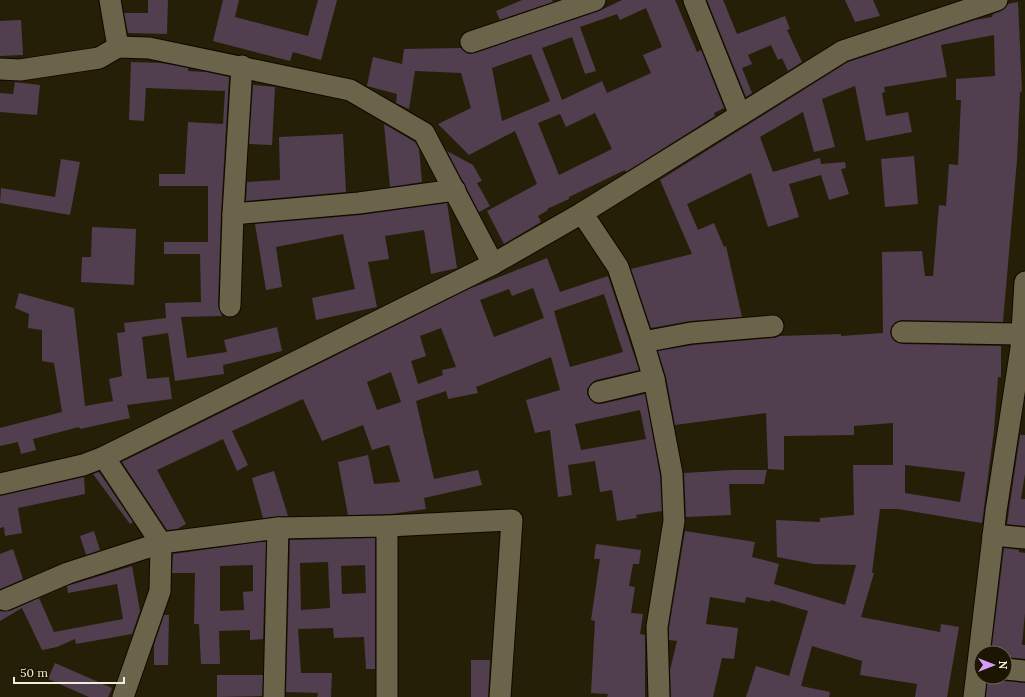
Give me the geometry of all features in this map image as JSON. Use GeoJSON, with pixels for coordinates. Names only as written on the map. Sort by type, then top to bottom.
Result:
{"type":"FeatureCollection","features":[{"type":"Feature","properties":{"kind":"street"},"geometry":{"type":"LineString","coordinates":[[110,0],[118,47]]}},
{"type":"Feature","properties":{"kind":"street"},"geometry":{"type":"LineString","coordinates":[[471,42],[595,0]]}},
{"type":"Feature","properties":{"kind":"street"},"geometry":{"type":"LineString","coordinates":[[694,0],[740,115]]}},
{"type":"Feature","properties":{"kind":"street"},"geometry":{"type":"LineString","coordinates":[[0,484],[83,465],[104,457],[493,264],[582,213],[843,51],[997,0]]}},
{"type":"Feature","properties":{"kind":"street"},"geometry":{"type":"LineString","coordinates":[[0,69],[20,70],[99,58],[118,47],[149,48],[242,66],[350,90],[424,133],[493,264]]}},
{"type":"Feature","properties":{"kind":"street"},"geometry":{"type":"LineString","coordinates":[[230,306],[233,214],[242,66]]}},
{"type":"Feature","properties":{"kind":"street"},"geometry":{"type":"LineString","coordinates":[[233,214],[359,203],[455,190]]}},
{"type":"Feature","properties":{"kind":"street"},"geometry":{"type":"LineString","coordinates":[[582,213],[618,268],[654,380],[672,474],[674,521],[656,627],[660,697]]}},
{"type":"Feature","properties":{"kind":"street"},"geometry":{"type":"LineString","coordinates":[[982,645],[993,535],[1022,334],[1025,282]]}},
{"type":"Feature","properties":{"kind":"street"},"geometry":{"type":"LineString","coordinates":[[643,342],[691,333],[773,326]]}},
{"type":"Feature","properties":{"kind":"street"},"geometry":{"type":"LineString","coordinates":[[902,332],[1022,334]]}},
{"type":"Feature","properties":{"kind":"street"},"geometry":{"type":"LineString","coordinates":[[599,392],[654,380]]}},
{"type":"Feature","properties":{"kind":"street"},"geometry":{"type":"LineString","coordinates":[[104,457],[160,543],[160,591],[123,697]]}},
{"type":"Feature","properties":{"kind":"street"},"geometry":{"type":"LineString","coordinates":[[5,600],[68,573],[160,543],[278,528],[387,526],[512,520],[500,697]]}},
{"type":"Feature","properties":{"kind":"street"},"geometry":{"type":"LineString","coordinates":[[387,526],[387,697]]}},
{"type":"Feature","properties":{"kind":"street"},"geometry":{"type":"LineString","coordinates":[[274,697],[278,528]]}},
{"type":"Feature","properties":{"kind":"street"},"geometry":{"type":"LineString","coordinates":[[993,535],[1025,538]]}},
{"type":"Feature","properties":{"kind":"street"},"geometry":{"type":"LineString","coordinates":[[1013,670],[1025,671]]}},
{"type":"Feature","properties":{"kind":"street"},"geometry":{"type":"LineString","coordinates":[[974,697],[976,685]]}},
{"type":"Feature","properties":{"kind":"building"},"geometry":{"type":"Polygon","coordinates":[[[148,0],[168,0],[167,34],[128,33],[124,13],[148,13],[148,0]]]}},
{"type":"Feature","properties":{"kind":"building"},"geometry":{"type":"Polygon","coordinates":[[[223,0],[239,0],[235,17],[308,36],[318,0],[337,0],[321,60],[293,52],[290,61],[213,41],[223,0]]]}},
{"type":"Feature","properties":{"kind":"building"},"geometry":{"type":"Polygon","coordinates":[[[522,0],[552,0],[553,2],[500,20],[496,11],[522,0]]]}},
{"type":"Feature","properties":{"kind":"building"},"geometry":{"type":"Polygon","coordinates":[[[622,0],[675,0],[697,52],[701,50],[724,108],[714,113],[715,116],[626,172],[625,170],[547,209],[548,210],[538,216],[541,222],[504,244],[487,211],[537,184],[515,131],[469,155],[438,124],[471,108],[461,73],[415,71],[409,109],[396,103],[397,94],[367,86],[373,57],[402,64],[404,49],[461,48],[468,54],[475,53],[599,11],[622,0]],[[646,8],[620,20],[617,14],[580,27],[596,71],[585,74],[572,37],[542,48],[562,100],[602,81],[607,93],[651,73],[643,55],[662,47],[646,8]],[[531,54],[492,68],[502,121],[550,101],[531,54]],[[595,113],[566,127],[560,114],[538,123],[559,175],[612,149],[595,113]]]}},
{"type":"Feature","properties":{"kind":"building"},"geometry":{"type":"Polygon","coordinates":[[[707,0],[723,0],[737,34],[785,16],[790,29],[787,30],[802,62],[788,71],[782,58],[778,60],[771,45],[748,55],[752,64],[742,68],[752,93],[746,97],[707,0]]]}},
{"type":"Feature","properties":{"kind":"building"},"geometry":{"type":"Polygon","coordinates":[[[845,0],[873,0],[880,16],[855,22],[845,0]]]}},
{"type":"Feature","properties":{"kind":"building"},"geometry":{"type":"Polygon","coordinates":[[[1018,2],[1022,91],[1020,92],[1017,160],[1003,322],[902,320],[896,322],[890,331],[892,338],[896,342],[902,344],[1001,346],[1001,377],[998,377],[994,430],[982,523],[898,509],[880,509],[872,573],[874,573],[861,617],[940,632],[941,624],[959,627],[947,697],[915,697],[917,684],[860,675],[862,661],[812,646],[801,686],[830,692],[829,697],[746,697],[756,666],[789,676],[808,611],[771,600],[770,602],[746,597],[745,603],[710,597],[706,624],[738,628],[734,659],[722,658],[713,697],[671,697],[670,670],[677,641],[669,640],[669,628],[685,531],[755,542],[752,557],[779,564],[774,584],[845,605],[856,565],[814,564],[777,557],[776,520],[820,522],[820,518],[854,515],[853,465],[893,465],[893,423],[854,426],[854,435],[784,436],[784,470],[768,469],[766,413],[675,425],[666,377],[658,351],[693,345],[774,338],[780,336],[841,334],[841,336],[883,333],[882,252],[922,251],[925,276],[933,276],[939,205],[946,206],[949,164],[958,165],[961,100],[956,100],[956,79],[995,76],[994,35],[941,45],[947,77],[884,87],[885,92],[882,93],[886,116],[908,112],[912,132],[866,141],[855,86],[822,99],[835,147],[814,152],[803,112],[760,137],[773,172],[820,158],[821,164],[845,162],[846,168],[841,169],[849,194],[829,200],[821,175],[789,184],[799,217],[768,227],[751,173],[687,204],[698,230],[714,223],[724,247],[726,246],[742,317],[690,321],[651,328],[631,269],[692,254],[660,180],[848,62],[975,20],[992,17],[993,14],[1001,11],[1008,4],[1018,2]],[[905,465],[905,493],[960,502],[965,472],[905,465]]]}},
{"type":"Feature","properties":{"kind":"building"},"geometry":{"type":"Polygon","coordinates":[[[21,20],[23,55],[0,56],[0,21],[21,20]]]}},
{"type":"Feature","properties":{"kind":"building"},"geometry":{"type":"Polygon","coordinates":[[[131,62],[161,63],[188,68],[188,71],[206,72],[229,77],[221,213],[218,306],[222,316],[181,317],[187,358],[227,352],[224,340],[277,327],[282,351],[223,365],[224,374],[175,381],[168,333],[142,337],[147,379],[169,377],[172,399],[127,405],[130,418],[80,429],[79,427],[33,439],[36,450],[21,454],[18,442],[0,446],[0,428],[62,412],[54,363],[42,361],[42,330],[28,328],[29,314],[15,308],[19,293],[74,308],[85,406],[113,401],[109,379],[122,376],[117,333],[125,332],[124,323],[166,318],[165,303],[201,302],[200,254],[164,254],[164,242],[208,242],[208,186],[159,186],[159,174],[185,174],[188,122],[223,124],[225,91],[146,88],[144,121],[129,120],[131,62]]]}},
{"type":"Feature","properties":{"kind":"building"},"geometry":{"type":"Polygon","coordinates":[[[15,82],[40,85],[37,115],[0,112],[0,93],[13,94],[15,82]]]}},
{"type":"Feature","properties":{"kind":"building"},"geometry":{"type":"Polygon","coordinates":[[[253,85],[275,87],[272,145],[249,144],[253,85]]]}},
{"type":"Feature","properties":{"kind":"building"},"geometry":{"type":"Polygon","coordinates":[[[384,124],[415,142],[419,149],[422,182],[390,187],[384,124]]]}},
{"type":"Feature","properties":{"kind":"building"},"geometry":{"type":"Polygon","coordinates":[[[343,134],[346,192],[246,201],[247,182],[280,180],[279,137],[343,134]]]}},
{"type":"Feature","properties":{"kind":"building"},"geometry":{"type":"Polygon","coordinates":[[[447,151],[473,165],[482,181],[477,183],[490,206],[479,212],[447,151]]]}},
{"type":"Feature","properties":{"kind":"building"},"geometry":{"type":"Polygon","coordinates":[[[914,156],[918,204],[885,207],[881,159],[914,156]]]}},
{"type":"Feature","properties":{"kind":"building"},"geometry":{"type":"Polygon","coordinates":[[[61,159],[80,162],[70,215],[0,203],[1,188],[55,197],[61,159]]]}},
{"type":"Feature","properties":{"kind":"building"},"geometry":{"type":"Polygon","coordinates":[[[447,203],[457,268],[431,274],[424,230],[385,236],[389,259],[368,262],[377,307],[316,320],[312,298],[355,289],[343,234],[276,247],[282,287],[266,290],[255,224],[361,215],[447,203]]]}},
{"type":"Feature","properties":{"kind":"building"},"geometry":{"type":"Polygon","coordinates":[[[92,227],[136,229],[134,285],[81,282],[82,257],[91,257],[92,227]]]}},
{"type":"Feature","properties":{"kind":"building"},"geometry":{"type":"Polygon","coordinates":[[[547,258],[560,292],[608,276],[639,370],[596,380],[587,389],[587,394],[596,404],[601,404],[645,394],[660,475],[662,511],[636,515],[637,518],[617,521],[612,490],[600,492],[595,461],[568,465],[572,495],[558,497],[550,430],[535,433],[526,400],[560,390],[551,357],[476,387],[478,393],[448,399],[446,391],[416,401],[434,479],[478,470],[482,485],[424,498],[426,509],[391,514],[348,515],[338,462],[368,455],[374,484],[400,482],[389,445],[372,450],[363,425],[322,441],[303,399],[232,431],[248,465],[237,471],[223,439],[157,470],[186,524],[177,529],[167,530],[122,462],[469,289],[547,258]],[[533,288],[512,296],[509,289],[480,300],[494,337],[544,318],[533,288]],[[604,294],[554,311],[570,367],[623,352],[604,294]],[[441,328],[420,336],[426,356],[411,361],[418,384],[443,375],[442,370],[456,367],[441,328]],[[391,372],[367,382],[377,410],[401,402],[391,372]],[[640,410],[575,424],[581,450],[646,439],[640,410]]]}},
{"type":"Feature","properties":{"kind":"building"},"geometry":{"type":"Polygon","coordinates":[[[1020,435],[1025,435],[1025,474],[1021,499],[1025,499],[1025,526],[1007,524],[1020,435]]]}},
{"type":"Feature","properties":{"kind":"building"},"geometry":{"type":"Polygon","coordinates":[[[733,470],[767,470],[764,484],[729,484],[731,515],[686,517],[684,473],[733,470]]]}},
{"type":"Feature","properties":{"kind":"building"},"geometry":{"type":"Polygon","coordinates":[[[274,471],[288,516],[263,518],[252,478],[274,471]]]}},
{"type":"Feature","properties":{"kind":"building"},"geometry":{"type":"Polygon","coordinates":[[[99,472],[133,522],[130,524],[93,474],[99,472]]]}},
{"type":"Feature","properties":{"kind":"building"},"geometry":{"type":"Polygon","coordinates":[[[84,477],[85,494],[18,508],[22,533],[5,536],[4,527],[0,528],[0,496],[84,477]]]}},
{"type":"Feature","properties":{"kind":"building"},"geometry":{"type":"Polygon","coordinates":[[[94,531],[100,550],[86,555],[80,536],[94,531]]]}},
{"type":"Feature","properties":{"kind":"building"},"geometry":{"type":"Polygon","coordinates":[[[375,538],[375,669],[366,669],[364,637],[334,638],[333,628],[298,629],[301,673],[332,673],[331,697],[317,697],[318,693],[286,692],[290,540],[375,538]],[[328,562],[300,563],[301,610],[330,608],[328,562]],[[365,565],[341,566],[342,594],[366,593],[365,565]]]}},
{"type":"Feature","properties":{"kind":"building"},"geometry":{"type":"Polygon","coordinates":[[[266,542],[263,639],[250,640],[250,630],[219,631],[220,664],[201,664],[199,624],[194,624],[195,573],[172,573],[173,554],[266,542]],[[253,565],[220,566],[220,611],[244,610],[243,592],[253,591],[253,565]]]}},
{"type":"Feature","properties":{"kind":"building"},"geometry":{"type":"Polygon","coordinates":[[[596,544],[641,550],[639,564],[633,564],[629,586],[635,587],[631,613],[643,614],[640,634],[645,635],[645,697],[607,697],[608,694],[591,693],[595,621],[591,620],[600,559],[594,559],[596,544]]]}},
{"type":"Feature","properties":{"kind":"building"},"geometry":{"type":"Polygon","coordinates":[[[1004,548],[1019,550],[1019,552],[1025,553],[1025,613],[1022,645],[1025,645],[1025,659],[1013,658],[1013,645],[992,645],[1004,548]]]}},
{"type":"Feature","properties":{"kind":"building"},"geometry":{"type":"Polygon","coordinates":[[[13,549],[23,579],[0,589],[0,554],[13,549]]]}},
{"type":"Feature","properties":{"kind":"building"},"geometry":{"type":"Polygon","coordinates":[[[132,566],[140,611],[132,634],[76,644],[75,639],[57,647],[42,650],[22,608],[0,621],[0,611],[10,611],[39,598],[54,632],[123,619],[117,584],[68,593],[67,586],[132,566]]]}},
{"type":"Feature","properties":{"kind":"building"},"geometry":{"type":"Polygon","coordinates":[[[164,615],[169,615],[168,665],[154,665],[154,645],[164,615]]]}},
{"type":"Feature","properties":{"kind":"building"},"geometry":{"type":"Polygon","coordinates":[[[471,660],[490,660],[488,697],[471,697],[471,660]]]}},
{"type":"Feature","properties":{"kind":"building"},"geometry":{"type":"Polygon","coordinates":[[[55,663],[112,688],[108,697],[89,697],[48,679],[55,663]]]}},
{"type":"Feature","properties":{"kind":"building"},"geometry":{"type":"Polygon","coordinates":[[[217,675],[263,675],[262,696],[217,697],[217,675]]]}},
{"type":"Feature","properties":{"kind":"building"},"geometry":{"type":"Polygon","coordinates":[[[1013,682],[1025,683],[1025,697],[986,697],[987,685],[1013,685],[1013,682]]]}}]}
